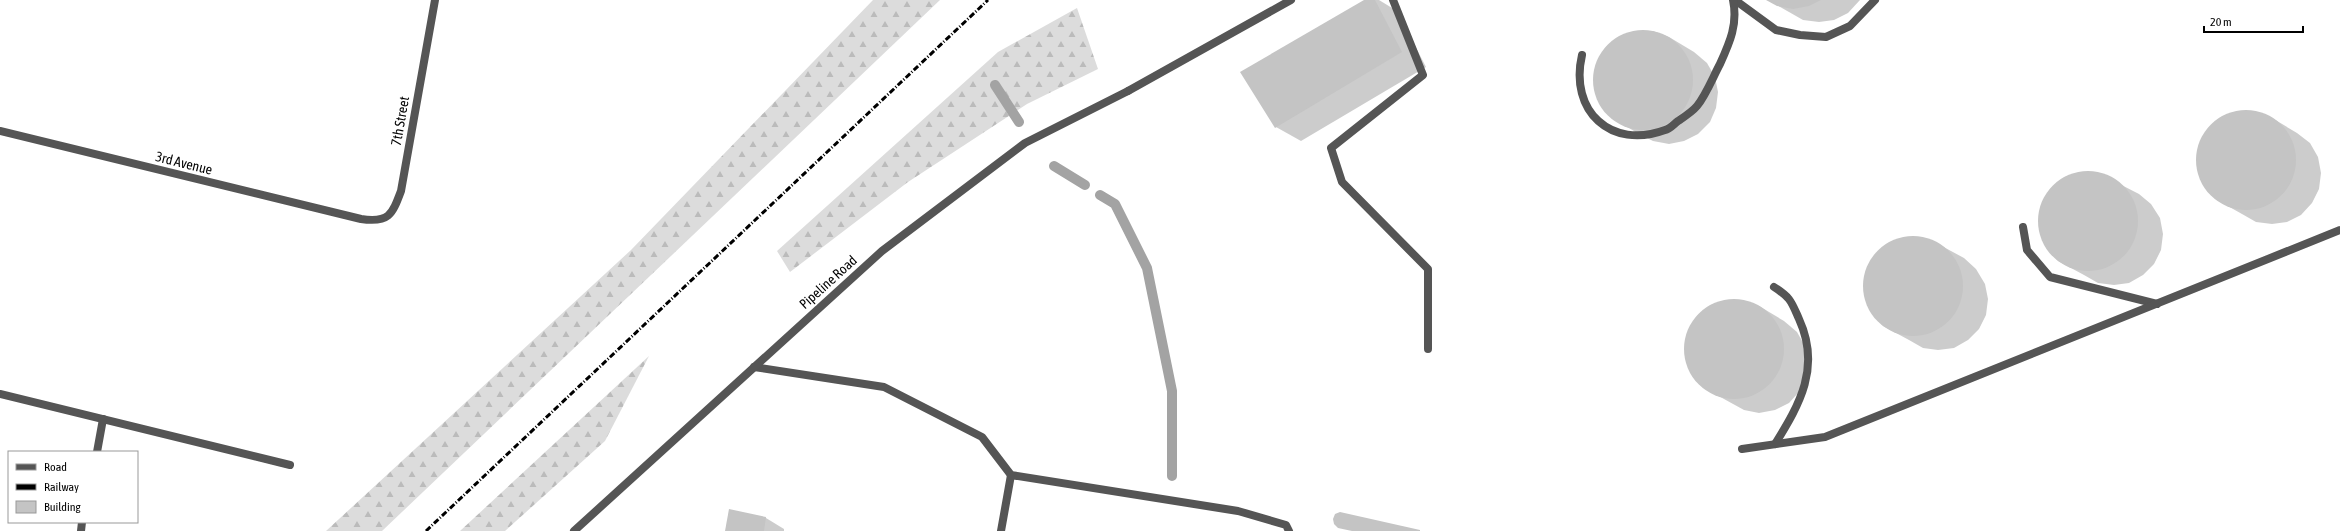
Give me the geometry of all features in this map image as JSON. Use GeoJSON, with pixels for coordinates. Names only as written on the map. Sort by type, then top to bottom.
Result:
{"type":"FeatureCollection","features":[{"type":"Feature","properties":{"kind":"street","name":"7th Street"},"geometry":{"type":"LineString","coordinates":[[361,219],[375,221],[385,218],[393,212],[401,191],[435,0]]}},
{"type":"Feature","properties":{"kind":"street","name":"Pipeline Road"},"geometry":{"type":"LineString","coordinates":[[574,531],[882,251],[1025,143],[1128,91],[1290,0]]}},
{"type":"Feature","properties":{"kind":"street"},"geometry":{"type":"LineString","coordinates":[[1393,0],[1423,75],[1331,148],[1342,182],[1428,269],[1428,349]]}},
{"type":"Feature","properties":{"kind":"street"},"geometry":{"type":"LineString","coordinates":[[1734,0],[1776,30],[1800,35],[1826,37],[1850,26],[1875,0]]}},
{"type":"Feature","properties":{"kind":"street"},"geometry":{"type":"LineString","coordinates":[[1582,55],[1579,69],[1581,94],[1589,112],[1609,129],[1616,131],[1634,135],[1666,130],[1696,107],[1716,72],[1730,42],[1736,15],[1734,0]]}},
{"type":"Feature","properties":{"kind":"street","name":"3rd Avenue"},"geometry":{"type":"LineString","coordinates":[[0,132],[361,219]]}},
{"type":"Feature","properties":{"kind":"street"},"geometry":{"type":"LineString","coordinates":[[2023,227],[2027,250],[2050,277],[2157,304]]}},
{"type":"Feature","properties":{"kind":"street"},"geometry":{"type":"LineString","coordinates":[[1742,449],[1825,437],[2340,230]]}},
{"type":"Feature","properties":{"kind":"street"},"geometry":{"type":"LineString","coordinates":[[1774,287],[1788,296],[1805,332],[1809,369],[1798,407],[1775,444]]}},
{"type":"Feature","properties":{"kind":"street"},"geometry":{"type":"LineString","coordinates":[[754,367],[884,387],[982,438],[1011,475],[1238,510],[1286,525],[1289,531]]}},
{"type":"Feature","properties":{"kind":"street"},"geometry":{"type":"LineString","coordinates":[[0,394],[290,465]]}},
{"type":"Feature","properties":{"kind":"street"},"geometry":{"type":"LineString","coordinates":[[97,451],[104,420]]}},
{"type":"Feature","properties":{"kind":"street"},"geometry":{"type":"LineString","coordinates":[[1001,531],[1011,475]]}},
{"type":"Feature","properties":{"kind":"green space"},"geometry":{"type":"Polygon","coordinates":[[[873,0],[940,0],[382,531],[326,531],[631,250],[873,0]]]}},
{"type":"Feature","properties":{"kind":"green space"},"geometry":{"type":"Polygon","coordinates":[[[1077,8],[1098,69],[1027,104],[908,182],[790,272],[777,251],[998,52],[1077,8]]]}},
{"type":"Feature","properties":{"kind":"green space"},"geometry":{"type":"Polygon","coordinates":[[[649,356],[605,441],[505,531],[460,531],[649,356]]]}},
{"type":"Feature","properties":{"kind":"building"},"geometry":{"type":"Polygon","coordinates":[[[1364,0],[1375,0],[1402,52],[1275,128],[1240,72],[1364,0]]]}},
{"type":"Feature","properties":{"kind":"building"},"geometry":{"type":"Polygon","coordinates":[[[1766,0],[1821,0],[1809,6],[1793,9],[1777,6],[1766,0]]]}},
{"type":"Feature","properties":{"kind":"building"},"geometry":{"type":"Polygon","coordinates":[[[1643,30],[1662,34],[1678,45],[1689,61],[1693,80],[1689,99],[1678,115],[1662,126],[1643,130],[1624,126],[1608,115],[1597,99],[1593,80],[1597,61],[1608,45],[1624,34],[1643,30]]]}},
{"type":"Feature","properties":{"kind":"building"},"geometry":{"type":"Polygon","coordinates":[[[2246,110],[2265,114],[2281,125],[2292,141],[2296,160],[2292,179],[2281,195],[2265,206],[2246,210],[2227,206],[2211,195],[2200,179],[2196,160],[2200,141],[2211,125],[2227,114],[2246,110]]]}},
{"type":"Feature","properties":{"kind":"building"},"geometry":{"type":"Polygon","coordinates":[[[2088,171],[2107,175],[2123,186],[2134,202],[2138,221],[2134,240],[2123,256],[2107,267],[2088,271],[2069,267],[2053,256],[2042,240],[2038,221],[2042,202],[2053,186],[2069,175],[2088,171]]]}},
{"type":"Feature","properties":{"kind":"building"},"geometry":{"type":"Polygon","coordinates":[[[1913,236],[1932,240],[1948,251],[1959,267],[1963,286],[1959,305],[1948,321],[1932,332],[1913,336],[1894,332],[1878,321],[1867,305],[1863,286],[1867,267],[1878,251],[1894,240],[1913,236]]]}},
{"type":"Feature","properties":{"kind":"building"},"geometry":{"type":"Polygon","coordinates":[[[1734,299],[1753,303],[1769,314],[1780,330],[1784,349],[1780,368],[1769,384],[1753,395],[1734,399],[1715,395],[1699,384],[1688,368],[1684,349],[1688,330],[1699,314],[1715,303],[1734,299]]]}},
{"type":"Feature","properties":{"kind":"building"},"geometry":{"type":"Polygon","coordinates":[[[729,509],[766,517],[764,531],[725,531],[729,509]]]}},
{"type":"Feature","properties":{"kind":"building"},"geometry":{"type":"Polygon","coordinates":[[[1340,512],[1420,531],[1352,531],[1338,528],[1334,524],[1333,519],[1335,514],[1340,512]]]}},
{"type":"Feature","properties":{"kind":"waterway"},"geometry":{"type":"LineString","coordinates":[[995,85],[1019,122]]}},
{"type":"Feature","properties":{"kind":"waterway"},"geometry":{"type":"LineString","coordinates":[[1054,166],[1085,185]]}},
{"type":"Feature","properties":{"kind":"waterway"},"geometry":{"type":"LineString","coordinates":[[1100,195],[1115,204],[1147,268],[1172,391],[1172,476]]}},
{"type":"Feature","properties":{"kind":"railway"},"geometry":{"type":"LineString","coordinates":[[426,531],[988,0]]}}]}
